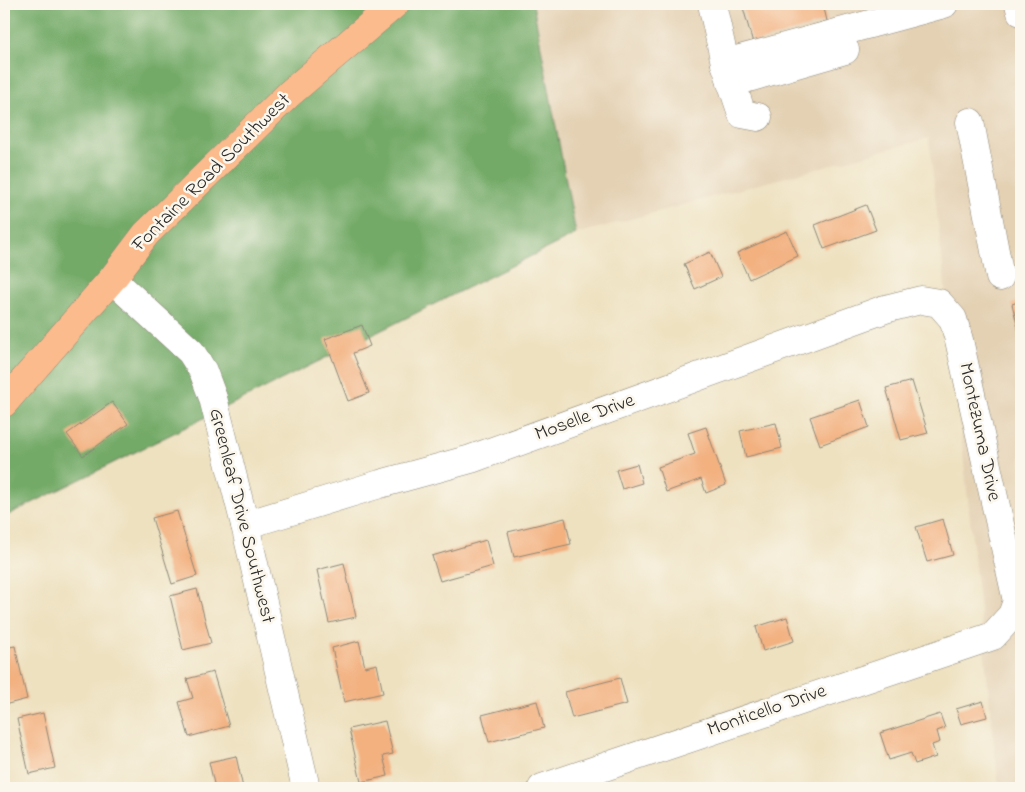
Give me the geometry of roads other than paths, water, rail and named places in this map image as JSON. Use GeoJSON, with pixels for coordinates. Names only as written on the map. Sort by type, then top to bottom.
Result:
{"type":"FeatureCollection","features":[{"type":"Feature","properties":{"kind":"main road","name":"Fontaine Road Southwest"},"geometry":{"type":"LineString","coordinates":[[4,403],[112,279],[146,234],[283,101],[396,4]]}},
{"type":"Feature","properties":{"kind":"street"},"geometry":{"type":"LineString","coordinates":[[712,4],[727,68],[742,114],[758,117]]}},
{"type":"Feature","properties":{"kind":"street"},"geometry":{"type":"LineString","coordinates":[[727,68],[867,29],[944,4]]}},
{"type":"Feature","properties":{"kind":"street"},"geometry":{"type":"LineString","coordinates":[[1019,4],[1021,12]]}},
{"type":"Feature","properties":{"kind":"street"},"geometry":{"type":"LineString","coordinates":[[970,122],[1000,277]]}},
{"type":"Feature","properties":{"kind":"street","name":"Greenleaf Drive Southwest"},"geometry":{"type":"LineString","coordinates":[[112,279],[191,352],[203,371],[215,406],[245,525],[306,788]]}},
{"type":"Feature","properties":{"kind":"street","name":"Moselle Drive"},"geometry":{"type":"LineString","coordinates":[[245,525],[380,484],[471,459],[885,309],[922,300]]}},
{"type":"Feature","properties":{"kind":"street","name":"Montezuma Drive"},"geometry":{"type":"LineString","coordinates":[[922,300],[940,302],[953,319],[1017,601],[1012,615],[993,636]]}},
{"type":"Feature","properties":{"kind":"street","name":"Monticello Drive"},"geometry":{"type":"LineString","coordinates":[[542,788],[993,636]]}}]}
